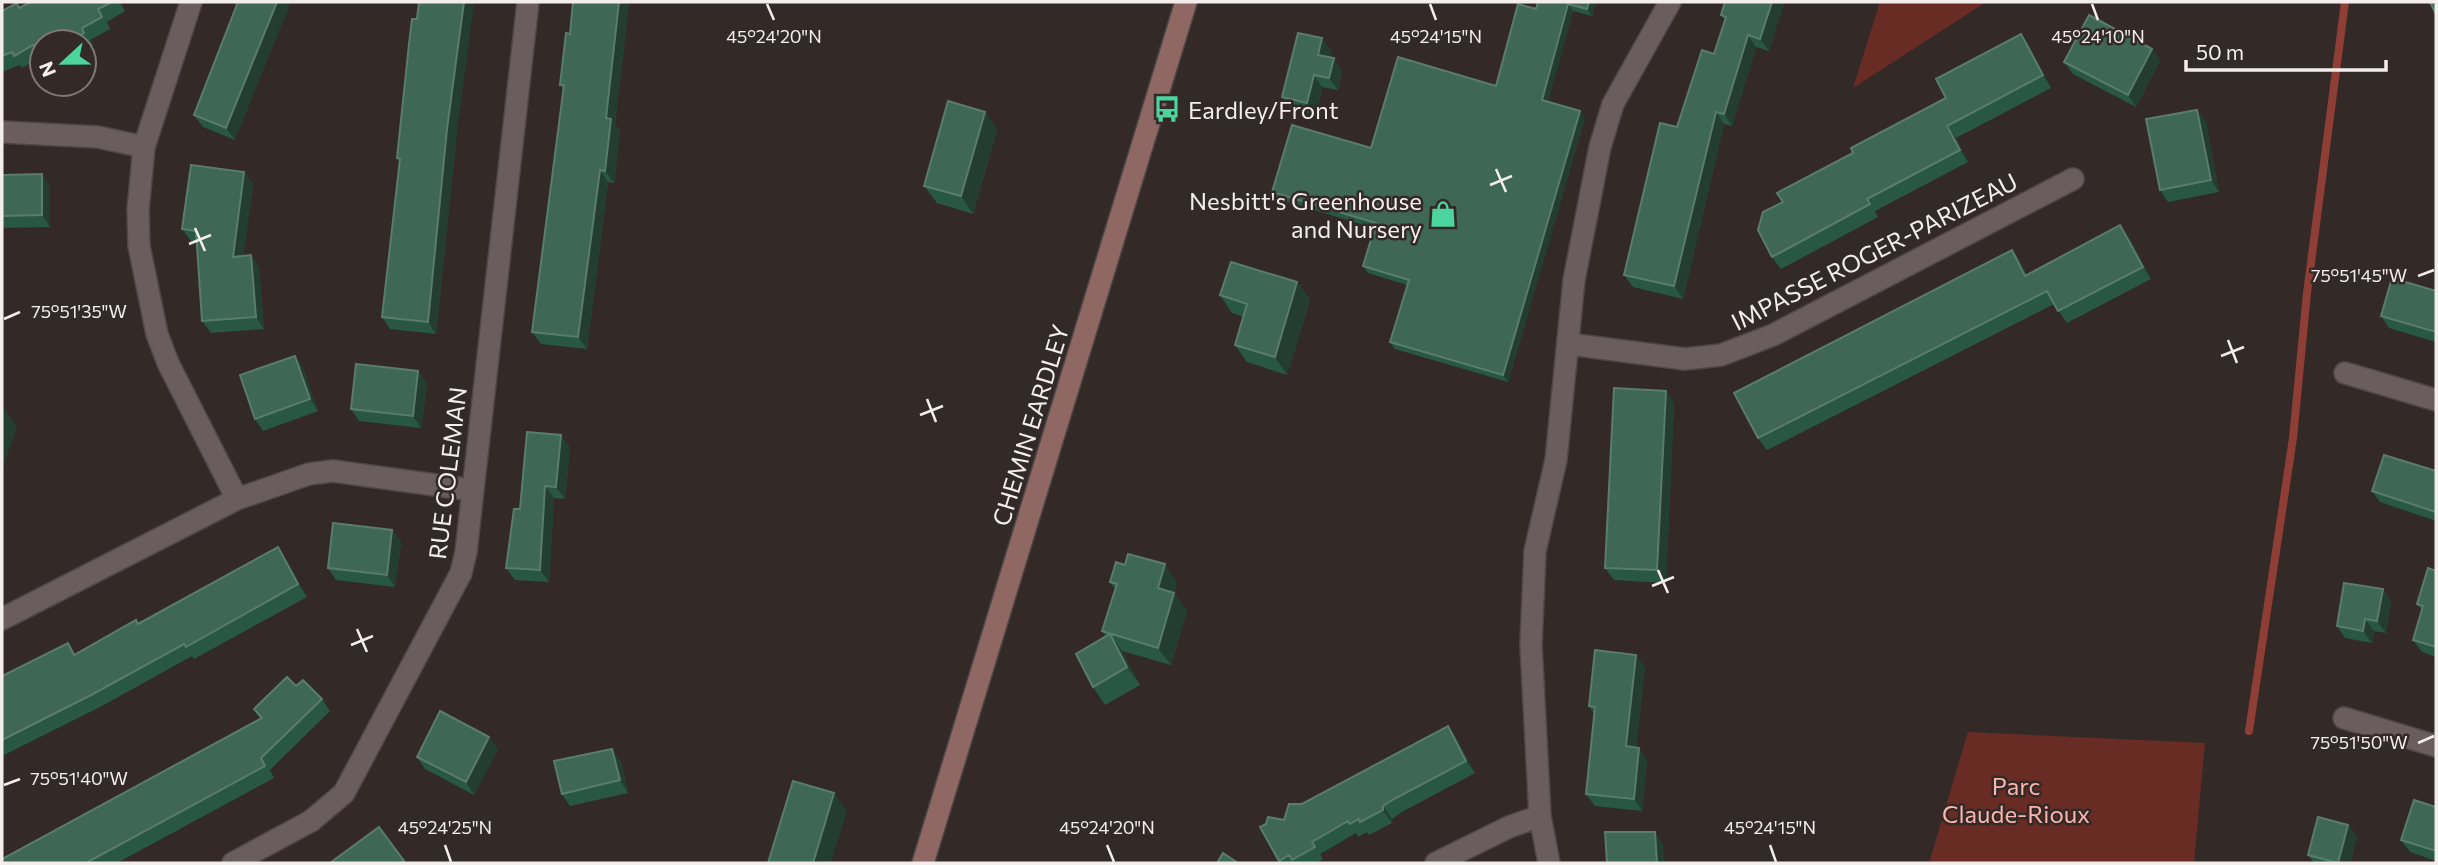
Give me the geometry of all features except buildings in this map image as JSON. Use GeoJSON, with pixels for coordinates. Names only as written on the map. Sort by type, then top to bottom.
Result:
{"type":"FeatureCollection","features":[{"type":"Feature","properties":{"kind":"main road","name":"CHEMIN EARDLEY"},"geometry":{"type":"LineString","coordinates":[[923,863],[1186,2]]}},
{"type":"Feature","properties":{"kind":"street"},"geometry":{"type":"LineString","coordinates":[[191,2],[144,147],[138,210],[139,246],[157,334],[168,363],[237,499]]}},
{"type":"Feature","properties":{"kind":"street","name":"RUE COLEMAN"},"geometry":{"type":"LineString","coordinates":[[233,863],[311,821],[329,809],[344,793],[451,596],[466,552],[528,2]]}},
{"type":"Feature","properties":{"kind":"street"},"geometry":{"type":"LineString","coordinates":[[1549,863],[1540,816],[1531,600],[1535,551],[1556,460],[1570,344],[1574,279],[1600,147],[1613,104],[1670,2]]}},
{"type":"Feature","properties":{"kind":"street"},"geometry":{"type":"LineString","coordinates":[[2,132],[98,137],[144,147]]}},
{"type":"Feature","properties":{"kind":"street","name":"IMPASSE ROGER-PARIZEAU"},"geometry":{"type":"LineString","coordinates":[[1570,344],[1685,359],[1721,355],[1773,335],[2073,179]]}},
{"type":"Feature","properties":{"kind":"street"},"geometry":{"type":"LineString","coordinates":[[2345,373],[2436,400]]}},
{"type":"Feature","properties":{"kind":"street"},"geometry":{"type":"LineString","coordinates":[[2,619],[237,499],[309,474],[333,471],[472,490]]}},
{"type":"Feature","properties":{"kind":"street"},"geometry":{"type":"LineString","coordinates":[[2344,718],[2436,746]]}},
{"type":"Feature","properties":{"kind":"street"},"geometry":{"type":"LineString","coordinates":[[1436,863],[1509,827],[1540,816]]}},
{"type":"Feature","properties":{"kind":"green space"},"geometry":{"type":"Polygon","coordinates":[[[1880,2],[1986,2],[1853,88],[1880,2]]]}},
{"type":"Feature","properties":{"kind":"green space","name":"Parc Claude-Rioux"},"geometry":{"type":"Polygon","coordinates":[[[1968,732],[2205,743],[2194,863],[1929,863],[1968,732]]]}},
{"type":"Feature","properties":{"kind":"waterway"},"geometry":{"type":"LineString","coordinates":[[2249,731],[2293,438],[2307,293],[2345,2]]}},
{"type":"Feature","properties":{"kind":"place","name":"Eardley/Front"},"geometry":{"type":"Point","coordinates":[1167,109]}},
{"type":"Feature","properties":{"kind":"place","name":"Nesbitt's Greenhouse and Nursery"},"geometry":{"type":"Point","coordinates":[1443,214]}}]}
